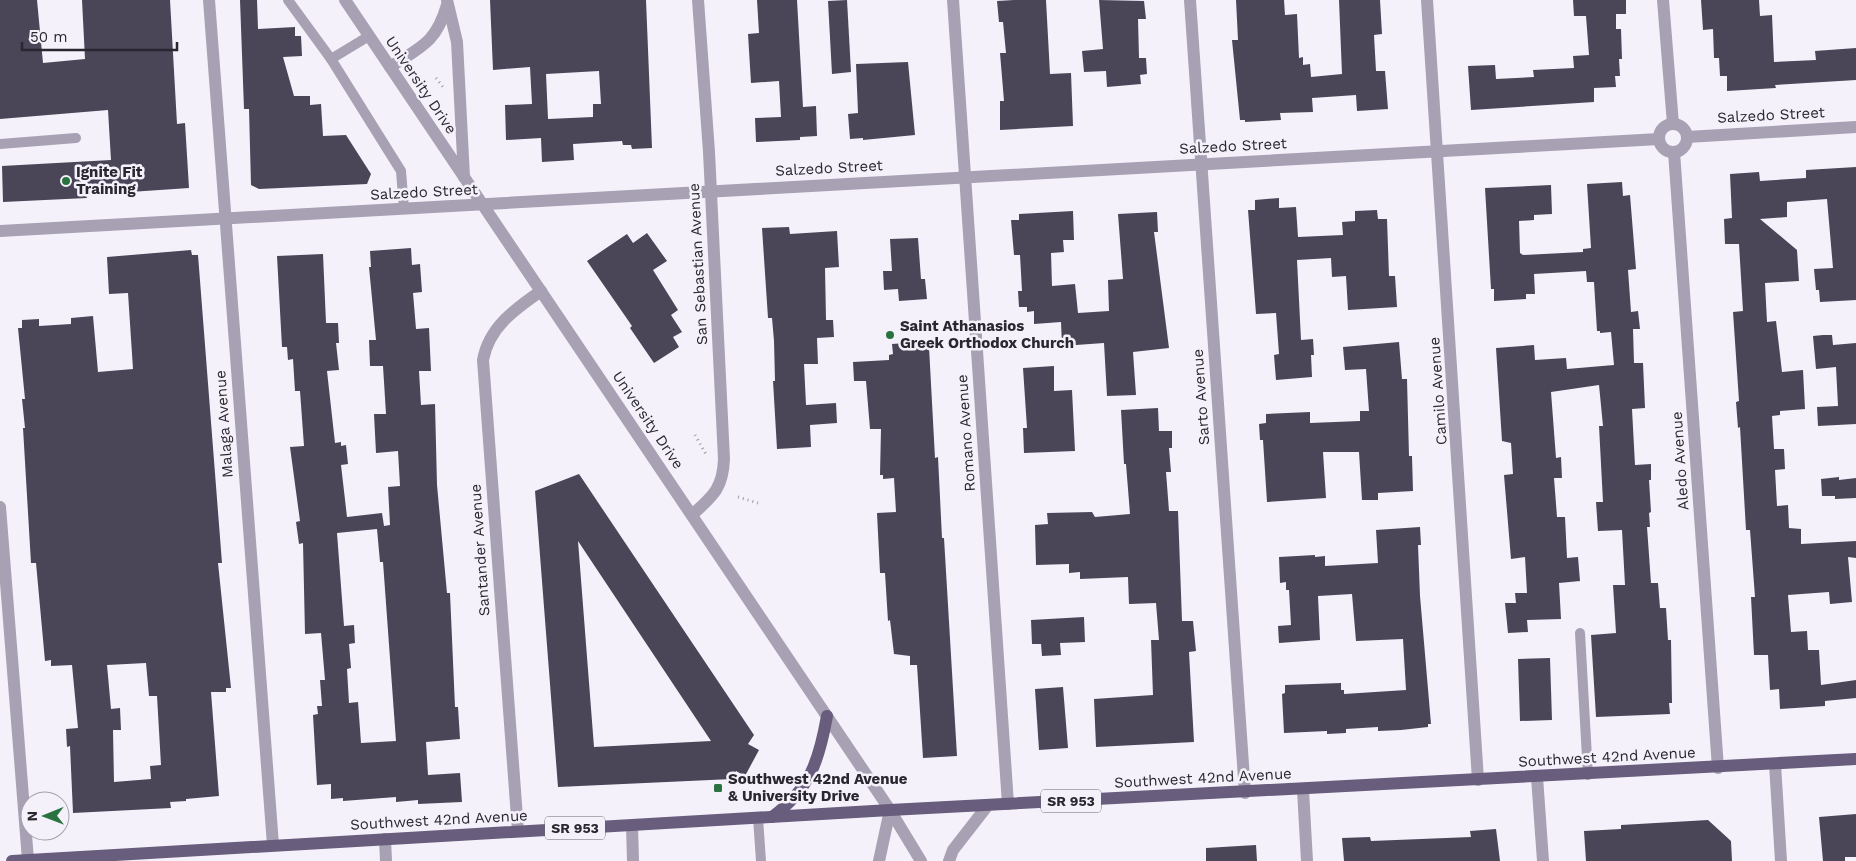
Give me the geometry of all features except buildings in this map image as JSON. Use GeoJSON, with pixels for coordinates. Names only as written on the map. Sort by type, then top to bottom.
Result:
{"type":"FeatureCollection","features":[{"type":"Feature","properties":{"kind":"main road"},"geometry":{"type":"LineString","coordinates":[[772,817],[795,797],[814,769],[820,752],[827,716]]}},
{"type":"Feature","properties":{"kind":"main road","name":"Southwest 42nd Avenue"},"geometry":{"type":"LineString","coordinates":[[12,861],[140,857],[273,846],[518,831],[1856,760]]}},
{"type":"Feature","properties":{"kind":"street","name":"Malaga Avenue"},"geometry":{"type":"LineString","coordinates":[[209,0],[273,846]]}},
{"type":"Feature","properties":{"kind":"street","name":"University Drive"},"geometry":{"type":"LineString","coordinates":[[345,0],[481,205],[693,514],[890,810],[921,861]]}},
{"type":"Feature","properties":{"kind":"street","name":"San Sebastian Avenue"},"geometry":{"type":"LineString","coordinates":[[693,514],[713,496],[723,476],[711,192],[698,0]]}},
{"type":"Feature","properties":{"kind":"street","name":"Romano Avenue"},"geometry":{"type":"LineString","coordinates":[[953,0],[1008,804]]}},
{"type":"Feature","properties":{"kind":"street","name":"Sarto Avenue"},"geometry":{"type":"LineString","coordinates":[[1190,0],[1245,793]]}},
{"type":"Feature","properties":{"kind":"street","name":"Camilo Avenue"},"geometry":{"type":"LineString","coordinates":[[1427,0],[1478,780]]}},
{"type":"Feature","properties":{"kind":"street"},"geometry":{"type":"LineString","coordinates":[[1663,0],[1673,124]]}},
{"type":"Feature","properties":{"kind":"street"},"geometry":{"type":"LineString","coordinates":[[390,67],[434,36],[439,29],[447,3]]}},
{"type":"Feature","properties":{"kind":"street"},"geometry":{"type":"LineString","coordinates":[[447,3],[457,42],[464,177]]}},
{"type":"Feature","properties":{"kind":"street"},"geometry":{"type":"LineString","coordinates":[[1673,124],[1681,126],[1687,137],[1685,146],[1674,152],[1666,150],[1659,139],[1663,129],[1673,124]]}},
{"type":"Feature","properties":{"kind":"street","name":"Salzedo Street"},"geometry":{"type":"LineString","coordinates":[[1687,137],[1856,126]]}},
{"type":"Feature","properties":{"kind":"street","name":"Salzedo Street"},"geometry":{"type":"LineString","coordinates":[[0,231],[1659,139]]}},
{"type":"Feature","properties":{"kind":"street","name":"Aledo Avenue"},"geometry":{"type":"LineString","coordinates":[[1674,152],[1718,768]]}},
{"type":"Feature","properties":{"kind":"street","name":"Santander Avenue"},"geometry":{"type":"LineString","coordinates":[[518,831],[483,360],[487,344],[503,320],[541,291]]}},
{"type":"Feature","properties":{"kind":"street"},"geometry":{"type":"LineString","coordinates":[[0,507],[28,860]]}},
{"type":"Feature","properties":{"kind":"street"},"geometry":{"type":"LineString","coordinates":[[1775,764],[1780,861]]}},
{"type":"Feature","properties":{"kind":"street"},"geometry":{"type":"LineString","coordinates":[[1537,777],[1543,861]]}},
{"type":"Feature","properties":{"kind":"street"},"geometry":{"type":"LineString","coordinates":[[1303,790],[1307,861]]}},
{"type":"Feature","properties":{"kind":"street"},"geometry":{"type":"LineString","coordinates":[[950,861],[953,850],[988,805]]}},
{"type":"Feature","properties":{"kind":"street"},"geometry":{"type":"LineString","coordinates":[[880,861],[890,810]]}},
{"type":"Feature","properties":{"kind":"street"},"geometry":{"type":"LineString","coordinates":[[632,826],[633,861]]}},
{"type":"Feature","properties":{"kind":"street"},"geometry":{"type":"LineString","coordinates":[[385,840],[386,861]]}},
{"type":"Feature","properties":{"kind":"lane"},"geometry":{"type":"LineString","coordinates":[[288,0],[331,59],[401,171],[404,209]]}},
{"type":"Feature","properties":{"kind":"lane"},"geometry":{"type":"LineString","coordinates":[[331,59],[369,36]]}},
{"type":"Feature","properties":{"kind":"lane"},"geometry":{"type":"LineString","coordinates":[[0,144],[76,138]]}},
{"type":"Feature","properties":{"kind":"lane"},"geometry":{"type":"LineString","coordinates":[[1580,633],[1588,774]]}},
{"type":"Feature","properties":{"kind":"lane"},"geometry":{"type":"LineString","coordinates":[[758,818],[761,861]]}},
{"type":"Feature","properties":{"kind":"path"},"geometry":{"type":"LineString","coordinates":[[695,435],[709,459]]}},
{"type":"Feature","properties":{"kind":"path"},"geometry":{"type":"LineString","coordinates":[[738,497],[758,503]]}},
{"type":"Feature","properties":{"kind":"path"},"geometry":{"type":"LineString","coordinates":[[818,780],[839,780]]}},
{"type":"Feature","properties":{"kind":"place","name":"Ignite Fit Training"},"geometry":{"type":"Point","coordinates":[66,181]}},
{"type":"Feature","properties":{"kind":"place","name":"Saint Athanasios Greek Orthodox Church"},"geometry":{"type":"Point","coordinates":[890,335]}},
{"type":"Feature","properties":{"kind":"place","name":"Southwest 42nd Avenue & University Drive"},"geometry":{"type":"Point","coordinates":[718,788]}}]}
